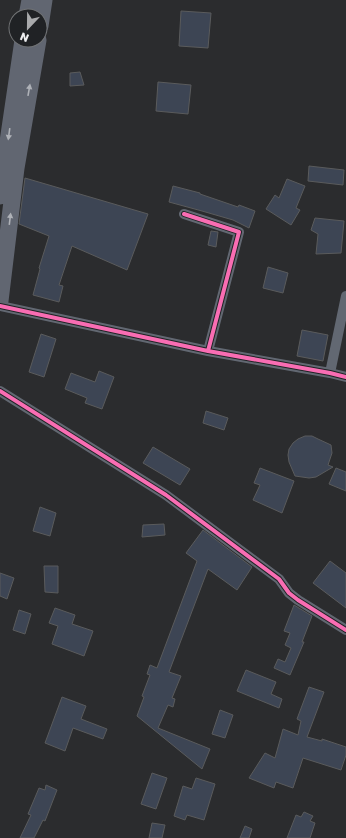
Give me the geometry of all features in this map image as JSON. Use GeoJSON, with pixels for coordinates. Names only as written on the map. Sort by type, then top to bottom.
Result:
{"type":"FeatureCollection","features":[{"type":"Feature","properties":{"kind":"highway"},"geometry":{"type":"LineString","coordinates":[[0,196],[22,48]]}},
{"type":"Feature","properties":{"kind":"highway"},"geometry":{"type":"LineString","coordinates":[[0,301],[16,168],[37,48]]}},
{"type":"Feature","properties":{"kind":"street"},"geometry":{"type":"LineString","coordinates":[[184,214],[240,232],[208,351]]}},
{"type":"Feature","properties":{"kind":"street"},"geometry":{"type":"LineString","coordinates":[[330,373],[346,296]]}},
{"type":"Feature","properties":{"kind":"street"},"geometry":{"type":"LineString","coordinates":[[0,306],[208,351],[346,377]]}},
{"type":"Feature","properties":{"kind":"street"},"geometry":{"type":"LineString","coordinates":[[0,391],[166,495],[279,579],[289,593],[298,600],[346,630]]}},
{"type":"Feature","properties":{"kind":"building"},"geometry":{"type":"Polygon","coordinates":[[[181,11],[211,13],[208,48],[179,46],[181,11]]]}},
{"type":"Feature","properties":{"kind":"building"},"geometry":{"type":"Polygon","coordinates":[[[80,72],[84,85],[70,86],[70,73],[80,72]]]}},
{"type":"Feature","properties":{"kind":"building"},"geometry":{"type":"Polygon","coordinates":[[[158,82],[191,85],[188,114],[156,111],[158,82]]]}},
{"type":"Feature","properties":{"kind":"building"},"geometry":{"type":"Polygon","coordinates":[[[309,166],[344,170],[343,185],[308,181],[309,166]]]}},
{"type":"Feature","properties":{"kind":"building"},"geometry":{"type":"Polygon","coordinates":[[[25,178],[148,214],[127,270],[72,246],[59,285],[63,286],[59,302],[33,295],[39,268],[49,236],[19,224],[25,178]]]}},
{"type":"Feature","properties":{"kind":"building"},"geometry":{"type":"Polygon","coordinates":[[[287,179],[305,186],[296,208],[300,210],[291,225],[266,209],[275,195],[279,198],[287,179]]]}},
{"type":"Feature","properties":{"kind":"building"},"geometry":{"type":"Polygon","coordinates":[[[173,186],[255,211],[249,228],[233,220],[169,202],[173,186]]]}},
{"type":"Feature","properties":{"kind":"building"},"geometry":{"type":"Polygon","coordinates":[[[315,218],[344,221],[341,253],[316,254],[318,234],[311,230],[315,218]]]}},
{"type":"Feature","properties":{"kind":"building"},"geometry":{"type":"Polygon","coordinates":[[[211,231],[218,232],[216,247],[208,245],[211,231]]]}},
{"type":"Feature","properties":{"kind":"building"},"geometry":{"type":"Polygon","coordinates":[[[268,267],[288,273],[283,293],[263,288],[268,267]]]}},
{"type":"Feature","properties":{"kind":"building"},"geometry":{"type":"Polygon","coordinates":[[[302,330],[328,335],[323,361],[297,356],[302,330]]]}},
{"type":"Feature","properties":{"kind":"building"},"geometry":{"type":"Polygon","coordinates":[[[41,334],[56,339],[44,377],[29,372],[41,334]]]}},
{"type":"Feature","properties":{"kind":"building"},"geometry":{"type":"Polygon","coordinates":[[[99,371],[114,377],[102,409],[85,403],[87,398],[65,389],[71,373],[95,382],[99,371]]]}},
{"type":"Feature","properties":{"kind":"building"},"geometry":{"type":"Polygon","coordinates":[[[206,411],[228,418],[224,430],[203,423],[206,411]]]}},
{"type":"Feature","properties":{"kind":"building"},"geometry":{"type":"Polygon","coordinates":[[[305,436],[312,436],[331,445],[332,453],[328,465],[333,467],[316,477],[309,478],[295,476],[289,462],[289,449],[293,443],[305,436]]]}},
{"type":"Feature","properties":{"kind":"building"},"geometry":{"type":"Polygon","coordinates":[[[153,447],[190,469],[180,485],[143,463],[153,447]]]}},
{"type":"Feature","properties":{"kind":"building"},"geometry":{"type":"Polygon","coordinates":[[[260,468],[294,481],[282,513],[253,500],[260,485],[254,483],[260,468]]]}},
{"type":"Feature","properties":{"kind":"building"},"geometry":{"type":"Polygon","coordinates":[[[336,468],[346,472],[346,491],[329,484],[336,468]]]}},
{"type":"Feature","properties":{"kind":"building"},"geometry":{"type":"Polygon","coordinates":[[[40,507],[56,513],[50,536],[33,531],[40,507]]]}},
{"type":"Feature","properties":{"kind":"building"},"geometry":{"type":"Polygon","coordinates":[[[164,524],[165,535],[142,537],[143,525],[164,524]]]}},
{"type":"Feature","properties":{"kind":"building"},"geometry":{"type":"Polygon","coordinates":[[[203,530],[252,567],[237,590],[208,569],[169,672],[181,676],[172,698],[175,699],[173,707],[168,705],[158,728],[210,749],[202,769],[137,716],[144,697],[142,696],[150,675],[147,674],[150,665],[157,668],[197,561],[186,553],[203,530]]]}},
{"type":"Feature","properties":{"kind":"building"},"geometry":{"type":"Polygon","coordinates":[[[330,561],[346,573],[346,608],[313,583],[330,561]]]}},
{"type":"Feature","properties":{"kind":"building"},"geometry":{"type":"Polygon","coordinates":[[[44,566],[58,566],[58,593],[45,592],[44,566]]]}},
{"type":"Feature","properties":{"kind":"building"},"geometry":{"type":"Polygon","coordinates":[[[0,573],[14,578],[7,599],[0,596],[0,573]]]}},
{"type":"Feature","properties":{"kind":"building"},"geometry":{"type":"Polygon","coordinates":[[[294,605],[312,616],[302,642],[304,642],[290,675],[274,668],[278,659],[285,662],[291,648],[285,645],[290,633],[284,631],[294,605]]]}},
{"type":"Feature","properties":{"kind":"building"},"geometry":{"type":"Polygon","coordinates":[[[55,608],[75,615],[72,624],[93,631],[84,656],[52,644],[58,626],[49,623],[55,608]]]}},
{"type":"Feature","properties":{"kind":"building"},"geometry":{"type":"Polygon","coordinates":[[[19,610],[31,614],[25,634],[13,630],[19,610]]]}},
{"type":"Feature","properties":{"kind":"building"},"geometry":{"type":"Polygon","coordinates":[[[246,670],[276,682],[271,694],[282,699],[279,708],[237,691],[246,670]]]}},
{"type":"Feature","properties":{"kind":"building"},"geometry":{"type":"Polygon","coordinates":[[[309,687],[324,692],[307,737],[322,741],[322,739],[346,747],[346,755],[341,770],[303,758],[293,788],[276,782],[274,788],[249,778],[265,753],[275,758],[283,729],[298,735],[301,721],[297,719],[309,687]]]}},
{"type":"Feature","properties":{"kind":"building"},"geometry":{"type":"Polygon","coordinates":[[[62,697],[86,706],[81,719],[107,729],[103,739],[73,728],[65,751],[45,743],[62,697]]]}},
{"type":"Feature","properties":{"kind":"building"},"geometry":{"type":"Polygon","coordinates":[[[220,710],[233,715],[225,738],[212,734],[220,710]]]}},
{"type":"Feature","properties":{"kind":"building"},"geometry":{"type":"Polygon","coordinates":[[[152,773],[167,778],[156,809],[141,804],[152,773]]]}},
{"type":"Feature","properties":{"kind":"building"},"geometry":{"type":"Polygon","coordinates":[[[196,778],[215,784],[204,820],[187,815],[185,820],[174,816],[183,786],[192,789],[196,778]]]}},
{"type":"Feature","properties":{"kind":"building"},"geometry":{"type":"Polygon","coordinates":[[[46,785],[57,790],[45,821],[43,820],[34,838],[20,838],[31,815],[28,814],[39,788],[45,790],[46,785]]]}},
{"type":"Feature","properties":{"kind":"building"},"geometry":{"type":"Polygon","coordinates":[[[304,812],[313,816],[310,821],[315,823],[310,838],[287,838],[296,815],[301,817],[304,812]]]}},
{"type":"Feature","properties":{"kind":"building"},"geometry":{"type":"Polygon","coordinates":[[[152,823],[165,825],[162,838],[149,838],[152,823]]]}},
{"type":"Feature","properties":{"kind":"building"},"geometry":{"type":"Polygon","coordinates":[[[245,826],[252,829],[249,838],[240,838],[245,826]]]}},
{"type":"Feature","properties":{"kind":"cycle path"},"geometry":{"type":"LineString","coordinates":[[184,214],[239,232],[208,351]]}},
{"type":"Feature","properties":{"kind":"cycle path"},"geometry":{"type":"LineString","coordinates":[[0,306],[208,351],[346,377]]}},
{"type":"Feature","properties":{"kind":"cycle path"},"geometry":{"type":"LineString","coordinates":[[0,391],[166,495],[279,579],[289,593],[298,600],[346,630]]}}]}
